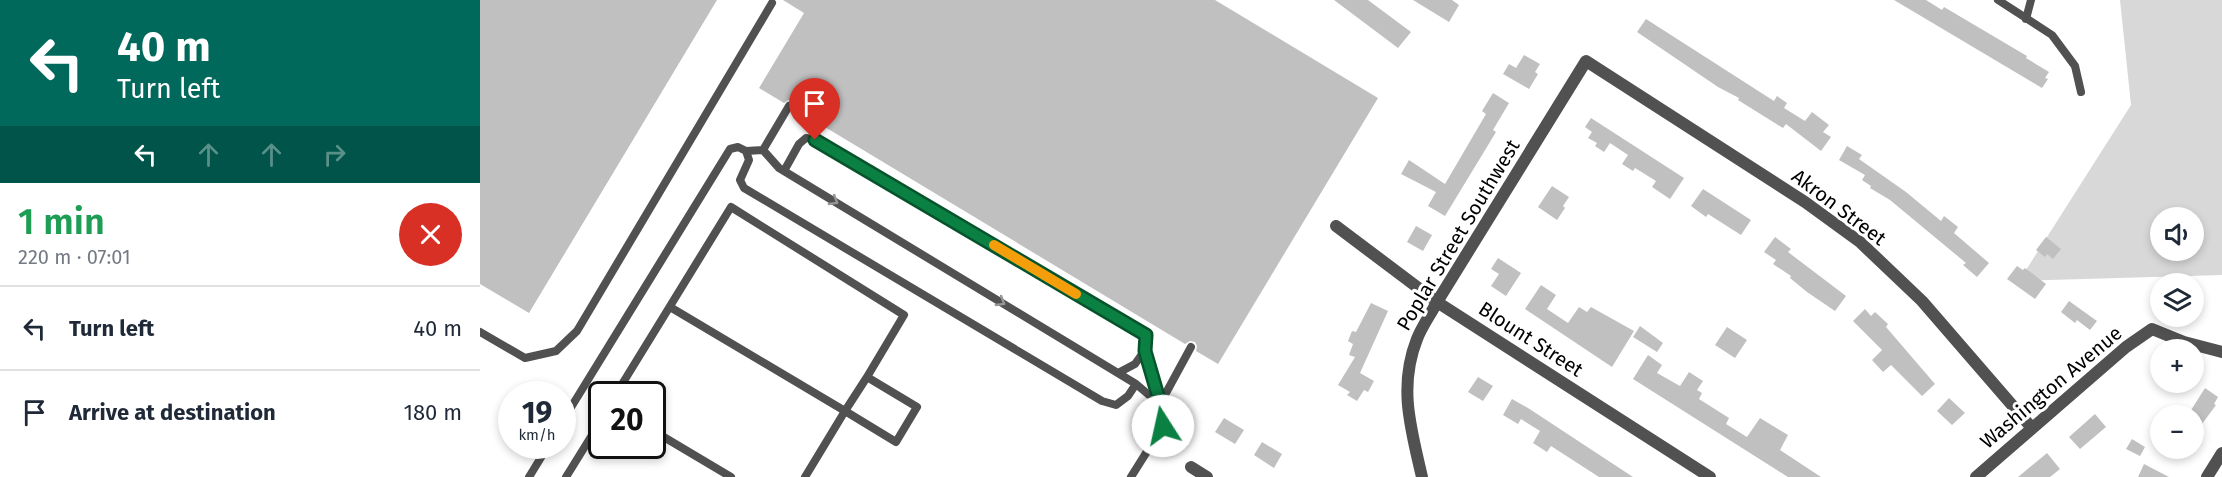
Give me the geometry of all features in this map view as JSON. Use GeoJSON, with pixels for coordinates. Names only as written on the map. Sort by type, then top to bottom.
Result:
{"type":"FeatureCollection","features":[{"type":"Feature","properties":{"kind":"street","name":"Poplar Street Southwest"},"geometry":{"type":"LineString","coordinates":[[1422,477],[1407,410],[1407,373],[1417,338],[1586,61]]}},
{"type":"Feature","properties":{"kind":"street","name":"Akron Street"},"geometry":{"type":"LineString","coordinates":[[1586,61],[1805,202],[1860,242],[1922,302],[2032,428]]}},
{"type":"Feature","properties":{"kind":"street","name":"Blount Street"},"geometry":{"type":"LineString","coordinates":[[1336,226],[1437,302],[1710,477]]}},
{"type":"Feature","properties":{"kind":"street","name":"Washington Avenue"},"geometry":{"type":"LineString","coordinates":[[1976,477],[2126,347],[2152,329],[2184,342],[2222,352]]}},
{"type":"Feature","properties":{"kind":"street"},"geometry":{"type":"LineString","coordinates":[[2207,477],[2222,453]]}},
{"type":"Feature","properties":{"kind":"street"},"geometry":{"type":"LineString","coordinates":[[1191,467],[1207,477]]}},
{"type":"Feature","properties":{"kind":"lane"},"geometry":{"type":"LineString","coordinates":[[1998,0],[2052,35],[2075,66],[2081,92]]}},
{"type":"Feature","properties":{"kind":"lane"},"geometry":{"type":"LineString","coordinates":[[2026,19],[2031,0]]}},
{"type":"Feature","properties":{"kind":"lane"},"geometry":{"type":"LineString","coordinates":[[480,332],[525,358],[556,351],[577,331],[772,3]]}},
{"type":"Feature","properties":{"kind":"lane"},"geometry":{"type":"LineString","coordinates":[[763,150],[789,106]]}},
{"type":"Feature","properties":{"kind":"lane"},"geometry":{"type":"LineString","coordinates":[[784,171],[798,144],[806,138],[815,140],[1146,335],[1145,351],[1163,426],[1131,477]]}},
{"type":"Feature","properties":{"kind":"lane"},"geometry":{"type":"LineString","coordinates":[[576,399],[730,149],[738,147],[746,151],[763,150],[784,171],[1136,384],[1159,402]]}},
{"type":"Feature","properties":{"kind":"lane"},"geometry":{"type":"LineString","coordinates":[[746,151],[749,160],[740,180],[744,188],[1102,400],[1116,405],[1128,396],[1136,384]]}},
{"type":"Feature","properties":{"kind":"lane"},"geometry":{"type":"LineString","coordinates":[[624,381],[731,207],[904,315],[805,477]]}},
{"type":"Feature","properties":{"kind":"lane"},"geometry":{"type":"LineString","coordinates":[[670,307],[896,442],[917,407],[867,377]]}},
{"type":"Feature","properties":{"kind":"lane"},"geometry":{"type":"LineString","coordinates":[[1159,402],[1191,347]]}},
{"type":"Feature","properties":{"kind":"lane"},"geometry":{"type":"LineString","coordinates":[[1118,373],[1136,364],[1145,351]]}},
{"type":"Feature","properties":{"kind":"lane"},"geometry":{"type":"LineString","coordinates":[[666,438],[731,477]]}},
{"type":"Feature","properties":{"kind":"lane"},"geometry":{"type":"LineString","coordinates":[[566,477],[588,442]]}},
{"type":"Feature","properties":{"kind":"lane"},"geometry":{"type":"LineString","coordinates":[[530,477],[540,459]]}},
{"type":"Feature","properties":{"kind":"shaded area"},"geometry":{"type":"Polygon","coordinates":[[[2120,0],[2222,0],[2222,275],[2150,273],[2150,277],[2019,281],[2131,105],[2120,0]]]}},
{"type":"Feature","properties":{"kind":"building"},"geometry":{"type":"Polygon","coordinates":[[[480,0],[717,0],[529,313],[480,284],[480,0]]]}},
{"type":"Feature","properties":{"kind":"building"},"geometry":{"type":"Polygon","coordinates":[[[783,0],[1215,0],[1378,98],[1218,364],[1196,351],[1195,342],[1190,341],[1185,344],[795,109],[793,101],[788,100],[784,103],[759,88],[804,13],[783,0]]]}},
{"type":"Feature","properties":{"kind":"building"},"geometry":{"type":"Polygon","coordinates":[[[1334,0],[1368,0],[1411,32],[1398,48],[1334,0]]]}},
{"type":"Feature","properties":{"kind":"building"},"geometry":{"type":"Polygon","coordinates":[[[1413,0],[1452,0],[1459,5],[1449,22],[1413,0]]]}},
{"type":"Feature","properties":{"kind":"building"},"geometry":{"type":"Polygon","coordinates":[[[1894,0],[1926,0],[1942,10],[1944,7],[2027,56],[2026,58],[2049,72],[2045,78],[2048,79],[2042,88],[1894,0]]]}},
{"type":"Feature","properties":{"kind":"building"},"geometry":{"type":"Polygon","coordinates":[[[1646,19],[1774,101],[1777,96],[1787,103],[1784,108],[1805,121],[1812,112],[1829,125],[1823,132],[1831,137],[1821,151],[1786,124],[1783,128],[1738,100],[1739,98],[1718,87],[1637,32],[1646,19]]]}},
{"type":"Feature","properties":{"kind":"building"},"geometry":{"type":"Polygon","coordinates":[[[1524,55],[1540,64],[1535,72],[1538,74],[1529,89],[1503,74],[1509,64],[1516,68],[1524,55]]]}},
{"type":"Feature","properties":{"kind":"building"},"geometry":{"type":"Polygon","coordinates":[[[1493,93],[1509,103],[1493,130],[1496,132],[1445,216],[1428,206],[1436,192],[1401,174],[1409,160],[1445,184],[1486,114],[1482,111],[1493,93]]]}},
{"type":"Feature","properties":{"kind":"building"},"geometry":{"type":"Polygon","coordinates":[[[1591,118],[1684,178],[1670,199],[1652,187],[1656,181],[1635,168],[1633,171],[1622,164],[1628,155],[1610,143],[1604,152],[1595,146],[1597,143],[1588,138],[1592,132],[1585,127],[1591,118]]]}},
{"type":"Feature","properties":{"kind":"building"},"geometry":{"type":"Polygon","coordinates":[[[1847,146],[1862,155],[1859,159],[1906,192],[1941,221],[1944,216],[1958,227],[1954,233],[1989,263],[1977,277],[1963,265],[1966,263],[1890,200],[1870,188],[1871,186],[1862,180],[1865,175],[1839,160],[1847,146]]]}},
{"type":"Feature","properties":{"kind":"building"},"geometry":{"type":"Polygon","coordinates":[[[1552,186],[1569,197],[1557,220],[1538,207],[1552,186]]]}},
{"type":"Feature","properties":{"kind":"building"},"geometry":{"type":"Polygon","coordinates":[[[1703,189],[1751,220],[1741,235],[1708,214],[1706,217],[1691,206],[1703,189]]]}},
{"type":"Feature","properties":{"kind":"building"},"geometry":{"type":"Polygon","coordinates":[[[1416,226],[1432,235],[1423,251],[1407,242],[1416,226]]]}},
{"type":"Feature","properties":{"kind":"building"},"geometry":{"type":"Polygon","coordinates":[[[1775,237],[1791,249],[1788,252],[1846,296],[1835,311],[1773,264],[1776,260],[1764,252],[1775,237]]]}},
{"type":"Feature","properties":{"kind":"building"},"geometry":{"type":"Polygon","coordinates":[[[2046,237],[2061,249],[2053,259],[2047,254],[2045,257],[2036,250],[2046,237]]]}},
{"type":"Feature","properties":{"kind":"building"},"geometry":{"type":"Polygon","coordinates":[[[1498,258],[1521,273],[1506,296],[1491,286],[1499,274],[1491,269],[1498,258]]]}},
{"type":"Feature","properties":{"kind":"building"},"geometry":{"type":"Polygon","coordinates":[[[2017,266],[2023,270],[2025,268],[2046,284],[2035,299],[2007,279],[2017,266]]]}},
{"type":"Feature","properties":{"kind":"building"},"geometry":{"type":"Polygon","coordinates":[[[1541,285],[1556,295],[1547,309],[1568,323],[1579,307],[1587,312],[1591,307],[1634,331],[1612,367],[1525,309],[1541,285]]]}},
{"type":"Feature","properties":{"kind":"building"},"geometry":{"type":"Polygon","coordinates":[[[2069,301],[2097,321],[2090,330],[2077,320],[2075,323],[2061,312],[2069,301]]]}},
{"type":"Feature","properties":{"kind":"building"},"geometry":{"type":"Polygon","coordinates":[[[1371,303],[1388,311],[1360,373],[1374,381],[1368,392],[1364,390],[1357,401],[1347,395],[1350,392],[1338,385],[1355,357],[1349,355],[1353,344],[1348,341],[1352,331],[1356,332],[1371,303]]]}},
{"type":"Feature","properties":{"kind":"building"},"geometry":{"type":"Polygon","coordinates":[[[1865,309],[1871,316],[1875,312],[1888,324],[1886,327],[1935,384],[1922,396],[1891,365],[1883,372],[1872,360],[1882,350],[1853,321],[1865,309]]]}},
{"type":"Feature","properties":{"kind":"building"},"geometry":{"type":"Polygon","coordinates":[[[1640,326],[1663,343],[1657,352],[1633,337],[1640,326]]]}},
{"type":"Feature","properties":{"kind":"building"},"geometry":{"type":"Polygon","coordinates":[[[1727,327],[1747,340],[1735,358],[1715,345],[1727,327]]]}},
{"type":"Feature","properties":{"kind":"building"},"geometry":{"type":"Polygon","coordinates":[[[1648,355],[1662,365],[1657,373],[1680,386],[1689,372],[1703,381],[1697,390],[1702,393],[1699,399],[1729,418],[1726,424],[1747,437],[1760,418],[1788,435],[1780,450],[1821,477],[1788,477],[1633,379],[1648,355]]]}},
{"type":"Feature","properties":{"kind":"building"},"geometry":{"type":"Polygon","coordinates":[[[1478,377],[1493,386],[1483,401],[1468,392],[1478,377]]]}},
{"type":"Feature","properties":{"kind":"building"},"geometry":{"type":"Polygon","coordinates":[[[2205,388],[2218,397],[2214,404],[2216,405],[2204,421],[2204,405],[2194,405],[2204,393],[2205,388]]]}},
{"type":"Feature","properties":{"kind":"building"},"geometry":{"type":"Polygon","coordinates":[[[1949,398],[1965,413],[1952,425],[1937,411],[1949,398]]]}},
{"type":"Feature","properties":{"kind":"building"},"geometry":{"type":"Polygon","coordinates":[[[1512,399],[1633,477],[1599,477],[1551,446],[1547,452],[1533,443],[1540,431],[1521,419],[1518,424],[1503,415],[1512,399]]]}},
{"type":"Feature","properties":{"kind":"building"},"geometry":{"type":"Polygon","coordinates":[[[2095,414],[2106,427],[2080,449],[2069,437],[2095,414]]]}},
{"type":"Feature","properties":{"kind":"building"},"geometry":{"type":"Polygon","coordinates":[[[1224,418],[1244,430],[1235,444],[1215,432],[1224,418]]]}},
{"type":"Feature","properties":{"kind":"building"},"geometry":{"type":"Polygon","coordinates":[[[2132,439],[2145,447],[2140,456],[2126,449],[2132,439]]]}},
{"type":"Feature","properties":{"kind":"building"},"geometry":{"type":"Polygon","coordinates":[[[1262,442],[1282,454],[1274,468],[1254,455],[1262,442]]]}},
{"type":"Feature","properties":{"kind":"building"},"geometry":{"type":"Polygon","coordinates":[[[2047,453],[2060,469],[2050,477],[2018,477],[2047,453]]]}},
{"type":"Feature","properties":{"kind":"building"},"geometry":{"type":"Polygon","coordinates":[[[2144,464],[2169,477],[2138,477],[2144,464]]]}},
{"type":"Feature","properties":{"kind":"slow traffic"},"geometry":{"type":"LineString","coordinates":[[994,245],[1076,294]]}},
{"type":"Feature","properties":{"kind":"route"},"geometry":{"type":"LineString","coordinates":[[815,140],[1146,335],[1145,351],[1159,399],[1163,426]]}}]}
